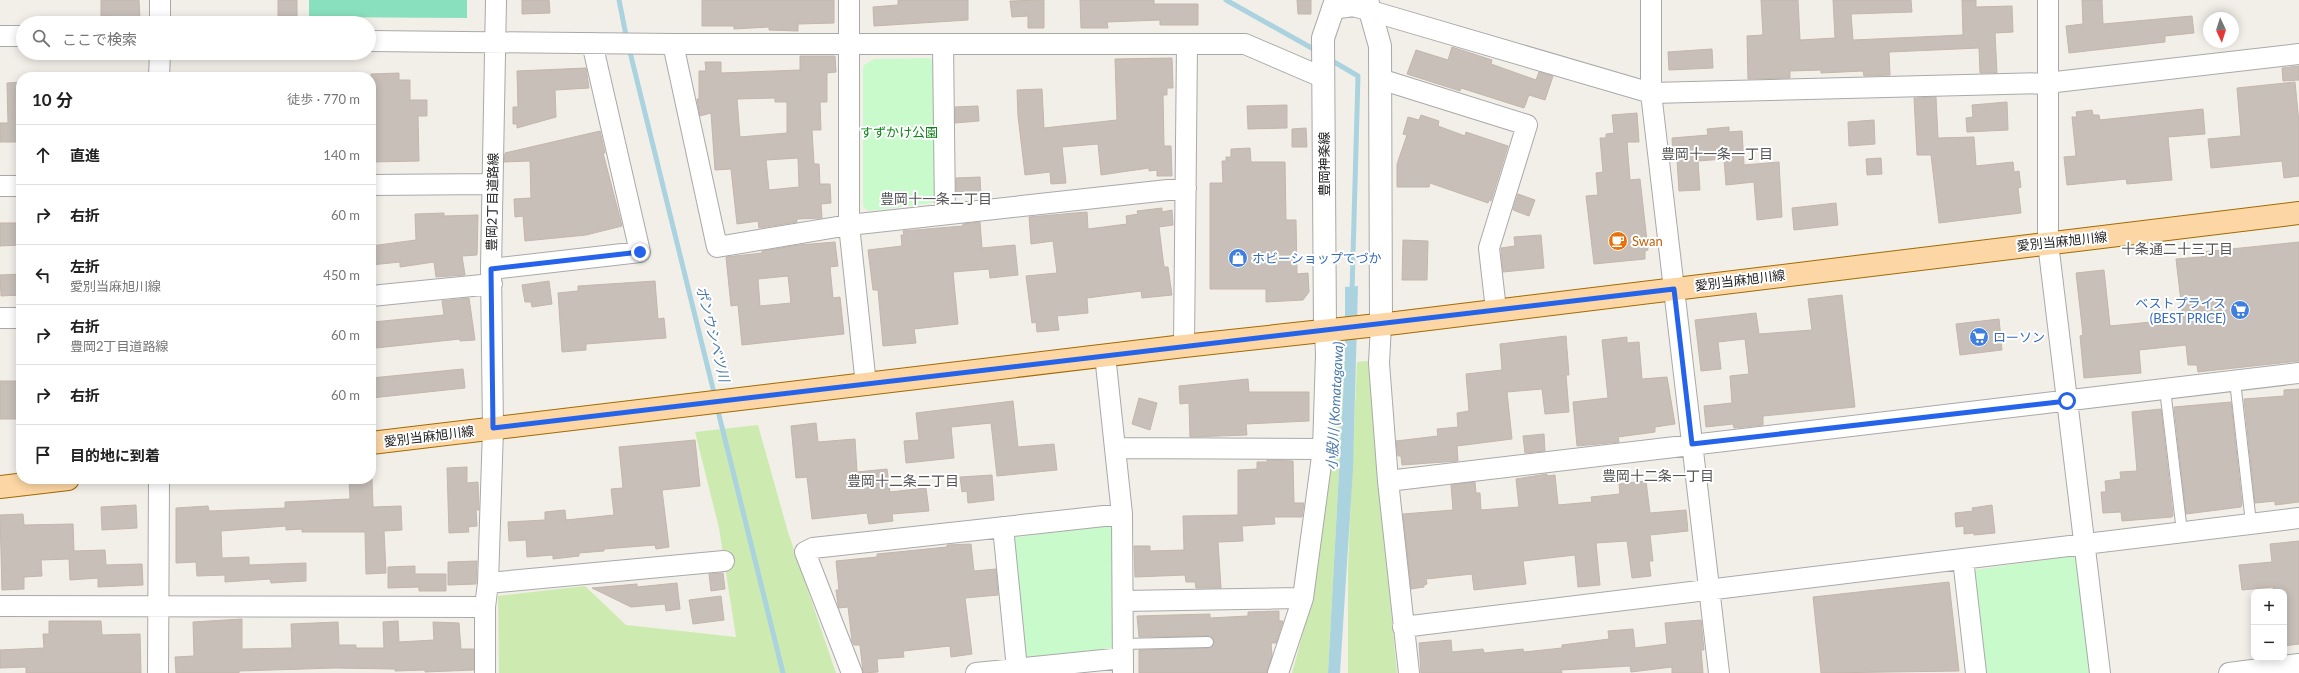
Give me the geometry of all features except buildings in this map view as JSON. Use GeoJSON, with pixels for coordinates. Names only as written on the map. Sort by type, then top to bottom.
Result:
{"type":"FeatureCollection","features":[{"type":"Feature","properties":{"kind":"main road","name":"愛別当麻旭川線"},"geometry":{"type":"LineString","coordinates":[[376,442],[866,385],[1106,355],[1375,325],[2299,213]]}},
{"type":"Feature","properties":{"kind":"main road"},"geometry":{"type":"LineString","coordinates":[[0,487],[26,484]]}},
{"type":"Feature","properties":{"kind":"street"},"geometry":{"type":"LineString","coordinates":[[160,0],[160,16]]}},
{"type":"Feature","properties":{"kind":"street","name":"豊岡2丁目道路線"},"geometry":{"type":"LineString","coordinates":[[485,673],[485,607],[488,582],[493,428],[491,276],[496,0]]}},
{"type":"Feature","properties":{"kind":"street"},"geometry":{"type":"LineString","coordinates":[[848,0],[849,225],[866,385]]}},
{"type":"Feature","properties":{"kind":"street"},"geometry":{"type":"LineString","coordinates":[[1651,0],[1651,94],[1719,673]]}},
{"type":"Feature","properties":{"kind":"street"},"geometry":{"type":"LineString","coordinates":[[2048,0],[2048,243],[2100,673]]}},
{"type":"Feature","properties":{"kind":"street"},"geometry":{"type":"LineString","coordinates":[[1334,5],[1369,5],[1651,94],[2047,83],[2299,54]]}},
{"type":"Feature","properties":{"kind":"street","name":"豊岡神楽線"},"geometry":{"type":"LineString","coordinates":[[1330,329],[1323,38],[1334,5]]}},
{"type":"Feature","properties":{"kind":"street"},"geometry":{"type":"LineString","coordinates":[[1369,5],[1380,46],[1375,325],[1388,481],[1409,673]]}},
{"type":"Feature","properties":{"kind":"street"},"geometry":{"type":"LineString","coordinates":[[0,36],[16,36]]}},
{"type":"Feature","properties":{"kind":"street"},"geometry":{"type":"LineString","coordinates":[[376,41],[614,44],[1245,44],[1324,71]]}},
{"type":"Feature","properties":{"kind":"street"},"geometry":{"type":"LineString","coordinates":[[376,295],[640,252],[592,43]]}},
{"type":"Feature","properties":{"kind":"street"},"geometry":{"type":"LineString","coordinates":[[673,44],[717,247],[849,225],[1186,188]]}},
{"type":"Feature","properties":{"kind":"street"},"geometry":{"type":"LineString","coordinates":[[943,44],[945,214]]}},
{"type":"Feature","properties":{"kind":"street"},"geometry":{"type":"LineString","coordinates":[[1184,346],[1187,44]]}},
{"type":"Feature","properties":{"kind":"street"},"geometry":{"type":"LineString","coordinates":[[159,72],[160,60]]}},
{"type":"Feature","properties":{"kind":"street"},"geometry":{"type":"LineString","coordinates":[[1380,78],[1527,125],[1489,248],[1496,310]]}},
{"type":"Feature","properties":{"kind":"street"},"geometry":{"type":"LineString","coordinates":[[376,185],[492,184]]}},
{"type":"Feature","properties":{"kind":"street"},"geometry":{"type":"LineString","coordinates":[[0,186],[16,186]]}},
{"type":"Feature","properties":{"kind":"street"},"geometry":{"type":"LineString","coordinates":[[0,318],[16,318]]}},
{"type":"Feature","properties":{"kind":"street"},"geometry":{"type":"LineString","coordinates":[[1278,673],[1303,598],[1323,449],[1326,355],[1330,329]]}},
{"type":"Feature","properties":{"kind":"street"},"geometry":{"type":"LineString","coordinates":[[976,673],[1123,658],[1122,514],[1106,355]]}},
{"type":"Feature","properties":{"kind":"street"},"geometry":{"type":"LineString","coordinates":[[1388,481],[2299,373]]}},
{"type":"Feature","properties":{"kind":"street"},"geometry":{"type":"LineString","coordinates":[[1116,448],[1323,449]]}},
{"type":"Feature","properties":{"kind":"street"},"geometry":{"type":"LineString","coordinates":[[158,673],[159,484]]}},
{"type":"Feature","properties":{"kind":"street"},"geometry":{"type":"LineString","coordinates":[[852,673],[805,552],[812,548],[1122,514]]}},
{"type":"Feature","properties":{"kind":"street"},"geometry":{"type":"LineString","coordinates":[[1404,627],[2299,518]]}},
{"type":"Feature","properties":{"kind":"street"},"geometry":{"type":"LineString","coordinates":[[1003,527],[1017,669]]}},
{"type":"Feature","properties":{"kind":"street"},"geometry":{"type":"LineString","coordinates":[[1963,559],[1976,673]]}},
{"type":"Feature","properties":{"kind":"street"},"geometry":{"type":"LineString","coordinates":[[488,582],[724,561]]}},
{"type":"Feature","properties":{"kind":"street"},"geometry":{"type":"LineString","coordinates":[[1123,601],[1303,598]]}},
{"type":"Feature","properties":{"kind":"street"},"geometry":{"type":"LineString","coordinates":[[0,606],[485,607]]}},
{"type":"Feature","properties":{"kind":"street"},"geometry":{"type":"LineString","coordinates":[[2229,673],[2299,664]]}},
{"type":"Feature","properties":{"kind":"lane"},"geometry":{"type":"LineString","coordinates":[[2235,381],[2251,524]]}},
{"type":"Feature","properties":{"kind":"lane"},"geometry":{"type":"LineString","coordinates":[[2165,389],[2182,532]]}},
{"type":"Feature","properties":{"kind":"lane"},"geometry":{"type":"LineString","coordinates":[[1123,658],[1208,642]]}},
{"type":"Feature","properties":{"kind":"green space"},"geometry":{"type":"Polygon","coordinates":[[[309,0],[467,0],[467,18],[309,16],[309,0]]]}},
{"type":"Feature","properties":{"kind":"green space","name":"すずかけ公園"},"geometry":{"type":"Polygon","coordinates":[[[930,58],[934,63],[936,199],[932,203],[868,211],[863,206],[863,66],[874,59],[930,58]]]}},
{"type":"Feature","properties":{"kind":"green space"},"geometry":{"type":"Polygon","coordinates":[[[1345,361],[1328,673],[1292,673],[1302,635],[1317,558],[1327,479],[1338,362],[1345,361]]]}},
{"type":"Feature","properties":{"kind":"green space"},"geometry":{"type":"Polygon","coordinates":[[[1368,361],[1397,673],[1348,673],[1348,566],[1357,362],[1368,361]]]}},
{"type":"Feature","properties":{"kind":"green space"},"geometry":{"type":"Polygon","coordinates":[[[758,425],[788,532],[836,673],[499,673],[498,596],[585,586],[626,625],[736,637],[719,528],[695,432],[758,425]]]}},
{"type":"Feature","properties":{"kind":"green space"},"geometry":{"type":"Polygon","coordinates":[[[1112,525],[1112,648],[1022,658],[1011,538],[1112,525]]]}},
{"type":"Feature","properties":{"kind":"green space"},"geometry":{"type":"Polygon","coordinates":[[[2079,555],[2094,673],[1987,673],[1973,570],[2079,555]]]}},
{"type":"Feature","properties":{"kind":"water"},"geometry":{"type":"Polygon","coordinates":[[[1358,286],[1353,469],[1340,673],[1328,673],[1345,361],[1345,287],[1358,286]]]}},
{"type":"Feature","properties":{"kind":"waterway","name":"ポンウシベツ川"},"geometry":{"type":"LineString","coordinates":[[619,0],[627,40]]}},
{"type":"Feature","properties":{"kind":"waterway","name":"小股川 (Komatagawa)"},"geometry":{"type":"LineString","coordinates":[[1226,0],[1317,51]]}},
{"type":"Feature","properties":{"kind":"waterway","name":"ポンウシベツ川"},"geometry":{"type":"LineString","coordinates":[[629,48],[715,397]]}},
{"type":"Feature","properties":{"kind":"waterway","name":"小股川 (Komatagawa)"},"geometry":{"type":"LineString","coordinates":[[1329,59],[1358,76],[1352,292]]}},
{"type":"Feature","properties":{"kind":"waterway","name":"ポンウシベツ川"},"geometry":{"type":"LineString","coordinates":[[717,407],[783,673]]}},
{"type":"Feature","properties":{"kind":"place","name":"Swan"},"geometry":{"type":"Point","coordinates":[1618,241]}},
{"type":"Feature","properties":{"kind":"place","name":"ホビーショップてづか"},"geometry":{"type":"Point","coordinates":[1238,258]}},
{"type":"Feature","properties":{"kind":"place","name":"ベストプライス (BEST PRICE)"},"geometry":{"type":"Point","coordinates":[2240,310]}},
{"type":"Feature","properties":{"kind":"place","name":"ローソン"},"geometry":{"type":"Point","coordinates":[1979,337]}},
{"type":"Feature","properties":{"kind":"district","name":"豊岡十一条一丁目"},"geometry":{"type":"Point","coordinates":[1717,154]}},
{"type":"Feature","properties":{"kind":"district","name":"豊岡十一条二丁目"},"geometry":{"type":"Point","coordinates":[936,199]}},
{"type":"Feature","properties":{"kind":"district","name":"十条通二十三丁目"},"geometry":{"type":"Point","coordinates":[2177,249]}},
{"type":"Feature","properties":{"kind":"district","name":"豊岡十二条一丁目"},"geometry":{"type":"Point","coordinates":[1658,476]}},
{"type":"Feature","properties":{"kind":"district","name":"豊岡十二条二丁目"},"geometry":{"type":"Point","coordinates":[903,481]}},
{"type":"Feature","properties":{"kind":"route"},"geometry":{"type":"LineString","coordinates":[[640,252],[491,269],[493,428],[866,385],[1184,346],[1396,323],[1674,289],[1692,444],[2067,401]]}}]}
